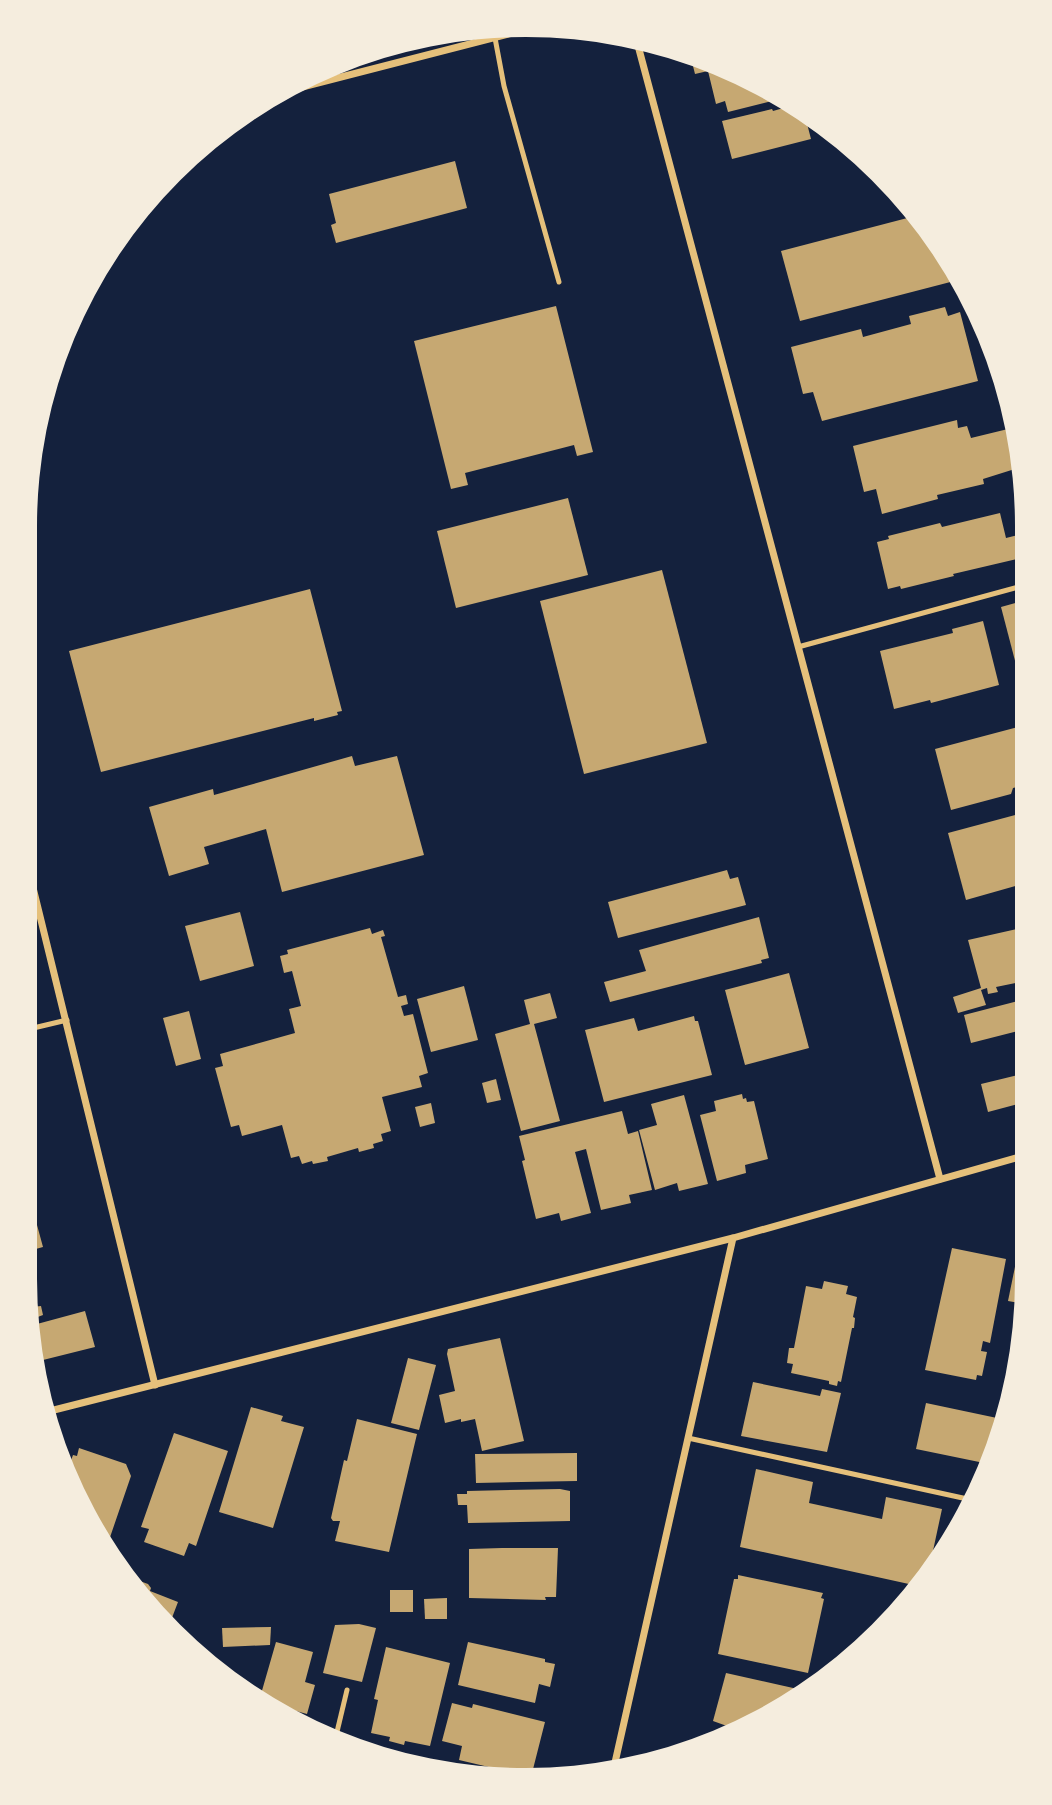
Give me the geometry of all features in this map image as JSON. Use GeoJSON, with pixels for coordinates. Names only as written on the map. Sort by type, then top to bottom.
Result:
{"type":"FeatureCollection","features":[{"type":"Feature","properties":{"kind":"street"},"geometry":{"type":"LineString","coordinates":[[320,83],[495,38]]}},
{"type":"Feature","properties":{"kind":"street"},"geometry":{"type":"LineString","coordinates":[[639,50],[940,1179]]}},
{"type":"Feature","properties":{"kind":"street"},"geometry":{"type":"LineString","coordinates":[[37,902],[155,1385]]}},
{"type":"Feature","properties":{"kind":"street"},"geometry":{"type":"LineString","coordinates":[[54,1410],[733,1238],[1015,1158]]}},
{"type":"Feature","properties":{"kind":"street"},"geometry":{"type":"LineString","coordinates":[[615,1760],[733,1238]]}},
{"type":"Feature","properties":{"kind":"lane"},"geometry":{"type":"LineString","coordinates":[[495,38],[503,86],[559,282]]}},
{"type":"Feature","properties":{"kind":"lane"},"geometry":{"type":"LineString","coordinates":[[798,647],[1015,587]]}},
{"type":"Feature","properties":{"kind":"lane"},"geometry":{"type":"LineString","coordinates":[[37,1027],[67,1020]]}},
{"type":"Feature","properties":{"kind":"lane"},"geometry":{"type":"LineString","coordinates":[[688,1438],[963,1498]]}},
{"type":"Feature","properties":{"kind":"lane"},"geometry":{"type":"LineString","coordinates":[[337,1730],[347,1690]]}},
{"type":"Feature","properties":{"kind":"building"},"geometry":{"type":"Polygon","coordinates":[[[693,67],[706,71],[695,74],[693,67]]]}},
{"type":"Feature","properties":{"kind":"building"},"geometry":{"type":"Polygon","coordinates":[[[708,72],[770,101],[728,112],[725,101],[716,104],[708,72]]]}},
{"type":"Feature","properties":{"kind":"building"},"geometry":{"type":"Polygon","coordinates":[[[772,109],[781,109],[808,126],[811,139],[732,159],[722,121],[772,109]]]}},
{"type":"Feature","properties":{"kind":"building"},"geometry":{"type":"Polygon","coordinates":[[[455,161],[467,208],[336,243],[331,225],[336,223],[329,194],[455,161]]]}},
{"type":"Feature","properties":{"kind":"building"},"geometry":{"type":"Polygon","coordinates":[[[906,218],[951,282],[800,321],[781,251],[906,218]]]}},
{"type":"Feature","properties":{"kind":"building"},"geometry":{"type":"Polygon","coordinates":[[[556,306],[593,452],[577,456],[574,445],[465,473],[468,485],[451,489],[414,341],[556,306]]]}},
{"type":"Feature","properties":{"kind":"building"},"geometry":{"type":"Polygon","coordinates":[[[945,307],[948,316],[960,312],[978,381],[822,421],[813,392],[803,394],[791,347],[861,329],[863,337],[911,324],[909,316],[945,307]]]}},
{"type":"Feature","properties":{"kind":"building"},"geometry":{"type":"Polygon","coordinates":[[[957,420],[958,428],[967,426],[971,438],[1006,430],[1012,470],[983,479],[984,484],[937,495],[938,499],[882,514],[876,489],[864,492],[853,446],[957,420]]]}},
{"type":"Feature","properties":{"kind":"building"},"geometry":{"type":"Polygon","coordinates":[[[568,498],[588,575],[456,608],[437,531],[568,498]]]}},
{"type":"Feature","properties":{"kind":"building"},"geometry":{"type":"Polygon","coordinates":[[[1000,513],[1006,538],[1015,536],[1015,560],[901,589],[900,586],[888,589],[877,542],[889,539],[888,536],[940,523],[942,527],[1000,513]]]}},
{"type":"Feature","properties":{"kind":"building"},"geometry":{"type":"Polygon","coordinates":[[[662,570],[707,743],[584,774],[540,601],[662,570]]]}},
{"type":"Feature","properties":{"kind":"building"},"geometry":{"type":"Polygon","coordinates":[[[310,589],[342,711],[337,712],[338,715],[314,721],[314,718],[101,772],[69,651],[310,589]]]}},
{"type":"Feature","properties":{"kind":"building"},"geometry":{"type":"Polygon","coordinates":[[[1015,603],[1015,661],[1001,607],[1015,603]]]}},
{"type":"Feature","properties":{"kind":"building"},"geometry":{"type":"Polygon","coordinates":[[[983,621],[999,685],[931,703],[930,700],[894,709],[880,651],[953,633],[952,629],[983,621]]]}},
{"type":"Feature","properties":{"kind":"building"},"geometry":{"type":"Polygon","coordinates":[[[1015,728],[1015,788],[1011,794],[951,810],[935,749],[1015,728]]]}},
{"type":"Feature","properties":{"kind":"building"},"geometry":{"type":"Polygon","coordinates":[[[352,756],[355,766],[397,756],[424,855],[282,892],[266,829],[204,847],[209,864],[169,876],[149,807],[213,789],[214,795],[352,756]]]}},
{"type":"Feature","properties":{"kind":"building"},"geometry":{"type":"Polygon","coordinates":[[[1015,815],[1015,886],[966,900],[948,833],[1015,815]]]}},
{"type":"Feature","properties":{"kind":"building"},"geometry":{"type":"Polygon","coordinates":[[[727,870],[730,879],[738,877],[746,905],[618,938],[608,902],[727,870]]]}},
{"type":"Feature","properties":{"kind":"building"},"geometry":{"type":"Polygon","coordinates":[[[240,912],[254,966],[200,981],[185,926],[240,912]]]}},
{"type":"Feature","properties":{"kind":"building"},"geometry":{"type":"Polygon","coordinates":[[[759,917],[769,958],[761,960],[762,963],[610,1002],[604,982],[646,971],[639,950],[759,917]]]}},
{"type":"Feature","properties":{"kind":"building"},"geometry":{"type":"Polygon","coordinates":[[[370,928],[372,934],[383,930],[385,936],[381,937],[398,997],[406,995],[408,1004],[401,1006],[404,1016],[413,1014],[428,1073],[419,1076],[422,1087],[382,1097],[391,1131],[381,1134],[383,1141],[373,1144],[374,1148],[359,1152],[358,1148],[327,1157],[328,1161],[302,1164],[299,1156],[291,1158],[282,1125],[242,1136],[239,1125],[231,1127],[215,1068],[223,1066],[220,1054],[295,1033],[289,1009],[301,1006],[292,971],[284,973],[280,956],[288,954],[287,950],[370,928]]]}},
{"type":"Feature","properties":{"kind":"building"},"geometry":{"type":"Polygon","coordinates":[[[1015,929],[1015,983],[996,987],[998,992],[988,994],[987,988],[981,990],[986,1005],[958,1013],[953,997],[981,988],[968,940],[1015,929]]]}},
{"type":"Feature","properties":{"kind":"building"},"geometry":{"type":"Polygon","coordinates":[[[789,973],[809,1048],[745,1065],[725,990],[789,973]]]}},
{"type":"Feature","properties":{"kind":"building"},"geometry":{"type":"Polygon","coordinates":[[[464,986],[478,1040],[431,1052],[417,999],[464,986]]]}},
{"type":"Feature","properties":{"kind":"building"},"geometry":{"type":"Polygon","coordinates":[[[550,993],[557,1018],[534,1024],[560,1121],[521,1131],[495,1034],[530,1024],[524,1000],[550,993]]]}},
{"type":"Feature","properties":{"kind":"building"},"geometry":{"type":"Polygon","coordinates":[[[1015,1002],[1015,1032],[971,1043],[964,1015],[1015,1002]]]}},
{"type":"Feature","properties":{"kind":"building"},"geometry":{"type":"Polygon","coordinates":[[[189,1011],[201,1059],[176,1066],[163,1018],[189,1011]]]}},
{"type":"Feature","properties":{"kind":"building"},"geometry":{"type":"Polygon","coordinates":[[[694,1016],[695,1021],[698,1021],[712,1075],[604,1102],[585,1030],[634,1018],[638,1031],[694,1016]]]}},
{"type":"Feature","properties":{"kind":"building"},"geometry":{"type":"Polygon","coordinates":[[[1015,1076],[1015,1105],[988,1112],[981,1084],[1015,1076]]]}},
{"type":"Feature","properties":{"kind":"building"},"geometry":{"type":"Polygon","coordinates":[[[496,1079],[501,1100],[487,1103],[482,1083],[496,1079]]]}},
{"type":"Feature","properties":{"kind":"building"},"geometry":{"type":"Polygon","coordinates":[[[742,1094],[747,1102],[754,1101],[768,1159],[745,1165],[746,1173],[717,1181],[700,1115],[716,1111],[714,1101],[742,1094]]]}},
{"type":"Feature","properties":{"kind":"building"},"geometry":{"type":"Polygon","coordinates":[[[684,1095],[708,1184],[679,1191],[677,1183],[655,1190],[639,1130],[657,1125],[651,1104],[684,1095]]]}},
{"type":"Feature","properties":{"kind":"building"},"geometry":{"type":"Polygon","coordinates":[[[431,1103],[435,1123],[420,1127],[415,1107],[431,1103]]]}},
{"type":"Feature","properties":{"kind":"building"},"geometry":{"type":"Polygon","coordinates":[[[622,1111],[628,1134],[638,1131],[652,1190],[629,1195],[631,1203],[601,1210],[586,1149],[575,1152],[591,1213],[561,1221],[559,1213],[536,1219],[519,1136],[622,1111]]]}},
{"type":"Feature","properties":{"kind":"building"},"geometry":{"type":"Polygon","coordinates":[[[37,1225],[43,1247],[37,1249],[37,1225]]]}},
{"type":"Feature","properties":{"kind":"building"},"geometry":{"type":"Polygon","coordinates":[[[952,1248],[1006,1259],[990,1343],[983,1341],[981,1351],[987,1352],[982,1376],[977,1375],[976,1380],[925,1370],[952,1248]]]}},
{"type":"Feature","properties":{"kind":"building"},"geometry":{"type":"Polygon","coordinates":[[[1015,1267],[1014,1302],[1008,1301],[1015,1267]]]}},
{"type":"Feature","properties":{"kind":"building"},"geometry":{"type":"Polygon","coordinates":[[[824,1281],[848,1286],[846,1294],[857,1297],[854,1328],[841,1382],[838,1381],[837,1386],[829,1384],[829,1381],[791,1373],[793,1364],[787,1363],[789,1348],[794,1348],[806,1286],[822,1289],[824,1281]]]}},
{"type":"Feature","properties":{"kind":"building"},"geometry":{"type":"Polygon","coordinates":[[[38,1306],[41,1306],[43,1315],[39,1317],[38,1306]]]}},
{"type":"Feature","properties":{"kind":"building"},"geometry":{"type":"Polygon","coordinates":[[[85,1311],[95,1347],[44,1360],[39,1323],[85,1311]]]}},
{"type":"Feature","properties":{"kind":"building"},"geometry":{"type":"Polygon","coordinates":[[[500,1338],[524,1441],[482,1451],[475,1419],[445,1423],[439,1395],[455,1391],[448,1349],[500,1338]]]}},
{"type":"Feature","properties":{"kind":"building"},"geometry":{"type":"Polygon","coordinates":[[[408,1358],[436,1365],[419,1430],[391,1423],[408,1358]]]}},
{"type":"Feature","properties":{"kind":"building"},"geometry":{"type":"Polygon","coordinates":[[[753,1382],[820,1396],[822,1389],[841,1393],[827,1452],[741,1436],[753,1382]]]}},
{"type":"Feature","properties":{"kind":"building"},"geometry":{"type":"Polygon","coordinates":[[[926,1403],[995,1418],[979,1462],[916,1449],[926,1403]]]}},
{"type":"Feature","properties":{"kind":"building"},"geometry":{"type":"Polygon","coordinates":[[[251,1407],[283,1416],[281,1421],[304,1427],[273,1528],[219,1512],[251,1407]]]}},
{"type":"Feature","properties":{"kind":"building"},"geometry":{"type":"Polygon","coordinates":[[[357,1419],[417,1434],[389,1552],[335,1541],[340,1521],[333,1521],[331,1518],[344,1460],[347,1461],[357,1419]]]}},
{"type":"Feature","properties":{"kind":"building"},"geometry":{"type":"Polygon","coordinates":[[[174,1433],[228,1451],[196,1546],[189,1543],[184,1556],[144,1542],[149,1529],[141,1527],[174,1433]]]}},
{"type":"Feature","properties":{"kind":"building"},"geometry":{"type":"Polygon","coordinates":[[[79,1448],[126,1464],[131,1476],[110,1537],[74,1466],[71,1459],[73,1455],[77,1456],[79,1448]]]}},
{"type":"Feature","properties":{"kind":"building"},"geometry":{"type":"Polygon","coordinates":[[[577,1453],[577,1481],[476,1483],[475,1454],[577,1453]]]}},
{"type":"Feature","properties":{"kind":"building"},"geometry":{"type":"Polygon","coordinates":[[[756,1469],[813,1482],[809,1503],[882,1519],[886,1497],[942,1509],[933,1551],[908,1584],[740,1547],[756,1469]]]}},
{"type":"Feature","properties":{"kind":"building"},"geometry":{"type":"Polygon","coordinates":[[[467,1491],[570,1491],[570,1521],[468,1523],[467,1505],[458,1505],[457,1494],[467,1494],[467,1491]]]}},
{"type":"Feature","properties":{"kind":"building"},"geometry":{"type":"Polygon","coordinates":[[[558,1548],[556,1597],[545,1597],[546,1600],[469,1598],[469,1549],[558,1548]]]}},
{"type":"Feature","properties":{"kind":"building"},"geometry":{"type":"Polygon","coordinates":[[[738,1575],[823,1593],[808,1673],[718,1654],[734,1579],[738,1579],[738,1575]]]}},
{"type":"Feature","properties":{"kind":"building"},"geometry":{"type":"Polygon","coordinates":[[[142,1582],[148,1584],[150,1591],[178,1602],[172,1617],[142,1582]]]}},
{"type":"Feature","properties":{"kind":"building"},"geometry":{"type":"Polygon","coordinates":[[[390,1590],[413,1590],[413,1612],[390,1612],[390,1590]]]}},
{"type":"Feature","properties":{"kind":"building"},"geometry":{"type":"Polygon","coordinates":[[[447,1598],[447,1619],[425,1619],[424,1599],[447,1598]]]}},
{"type":"Feature","properties":{"kind":"building"},"geometry":{"type":"Polygon","coordinates":[[[359,1624],[376,1628],[362,1682],[323,1673],[335,1625],[359,1624]]]}},
{"type":"Feature","properties":{"kind":"building"},"geometry":{"type":"Polygon","coordinates":[[[271,1627],[270,1645],[223,1647],[222,1628],[271,1627]]]}},
{"type":"Feature","properties":{"kind":"building"},"geometry":{"type":"Polygon","coordinates":[[[276,1642],[313,1652],[305,1682],[315,1685],[307,1714],[297,1711],[262,1691],[276,1642]]]}},
{"type":"Feature","properties":{"kind":"building"},"geometry":{"type":"Polygon","coordinates":[[[468,1642],[545,1659],[545,1662],[555,1664],[550,1687],[539,1684],[535,1703],[458,1685],[468,1642]]]}},
{"type":"Feature","properties":{"kind":"building"},"geometry":{"type":"Polygon","coordinates":[[[386,1647],[450,1663],[430,1746],[405,1741],[404,1745],[389,1741],[390,1737],[371,1733],[378,1700],[374,1699],[386,1647]]]}},
{"type":"Feature","properties":{"kind":"building"},"geometry":{"type":"Polygon","coordinates":[[[726,1673],[794,1688],[725,1725],[713,1721],[726,1673]]]}},
{"type":"Feature","properties":{"kind":"building"},"geometry":{"type":"Polygon","coordinates":[[[452,1703],[472,1708],[473,1704],[545,1722],[533,1768],[485,1766],[459,1760],[462,1746],[442,1741],[452,1703]]]}}]}
